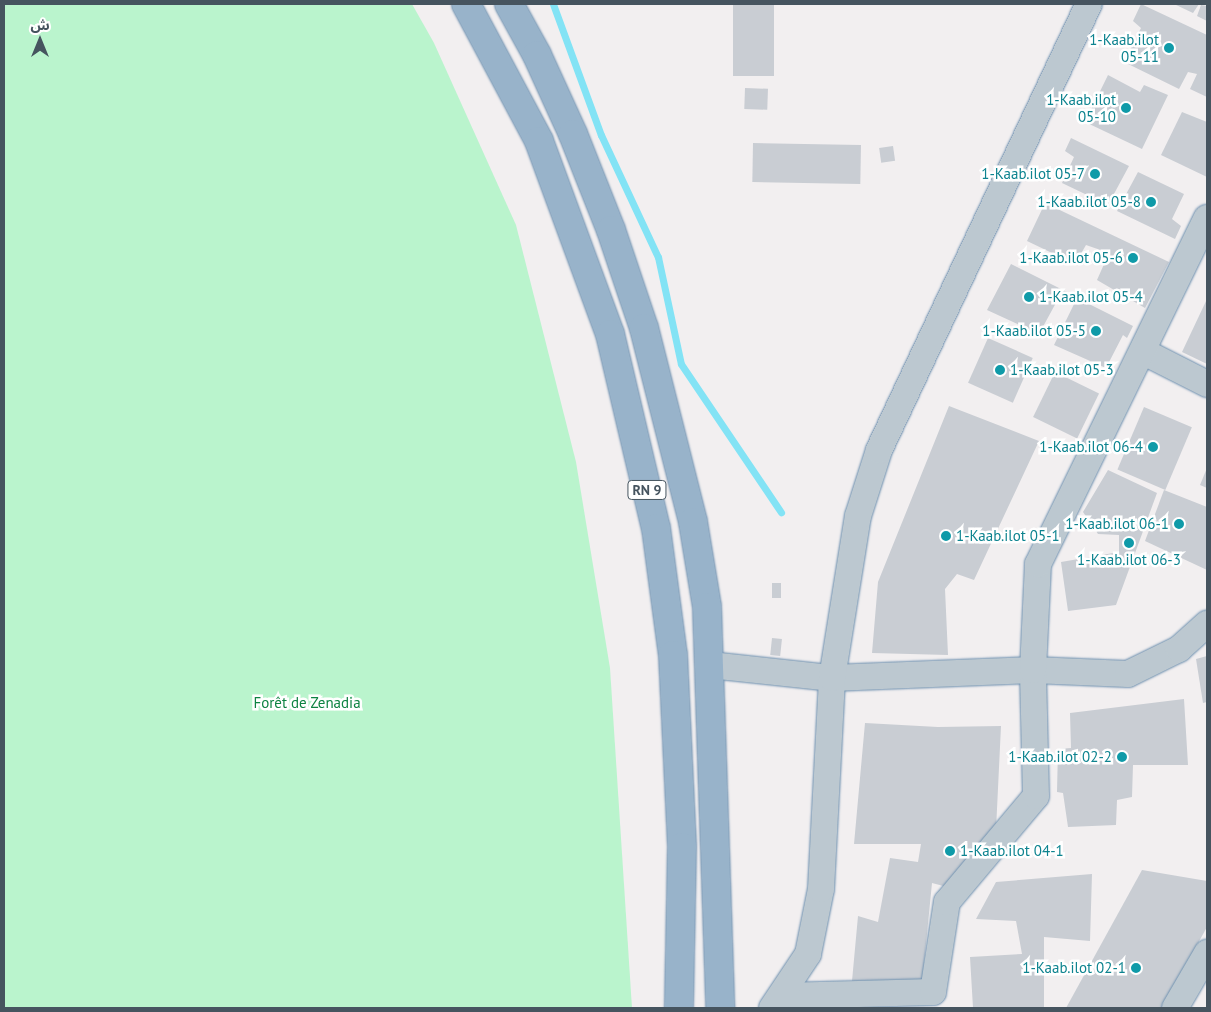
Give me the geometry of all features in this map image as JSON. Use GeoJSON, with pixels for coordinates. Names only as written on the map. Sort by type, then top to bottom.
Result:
{"type":"FeatureCollection","features":[{"type":"Feature","properties":{"kind":"highway","name":"RN 9"},"geometry":{"type":"LineString","coordinates":[[466,4],[539,141],[610,334],[656,528],[673,664],[682,847],[679,1008]]}},
{"type":"Feature","properties":{"kind":"highway","name":"RN 9"},"geometry":{"type":"LineString","coordinates":[[508,4],[537,55],[573,134],[611,230],[644,328],[693,522],[707,606],[720,1008]]}},
{"type":"Feature","properties":{"kind":"street"},"geometry":{"type":"LineString","coordinates":[[779,1004],[808,954],[820,889],[832,678],[858,516],[879,450],[1089,4]]}},
{"type":"Feature","properties":{"kind":"street"},"geometry":{"type":"LineString","coordinates":[[779,1004],[933,992],[947,902],[1036,796],[1033,670],[1038,564],[1144,352],[1207,218]]}},
{"type":"Feature","properties":{"kind":"street"},"geometry":{"type":"LineString","coordinates":[[1144,352],[1207,384]]}},
{"type":"Feature","properties":{"kind":"street"},"geometry":{"type":"LineString","coordinates":[[710,665],[832,678],[1033,670],[1128,674],[1180,649],[1207,624]]}},
{"type":"Feature","properties":{"kind":"street"},"geometry":{"type":"LineString","coordinates":[[1175,1008],[1207,953]]}},
{"type":"Feature","properties":{"kind":"green space","name":"Forêt de Zenadia"},"geometry":{"type":"Polygon","coordinates":[[[4,4],[412,4],[434,43],[516,225],[576,462],[610,668],[632,1008],[4,1008],[4,4]]]}},
{"type":"Feature","properties":{"kind":"building"},"geometry":{"type":"Polygon","coordinates":[[[733,4],[774,4],[774,76],[733,76],[733,4]]]}},
{"type":"Feature","properties":{"kind":"building","name":"1-Kaab.ilot 05-11"},"geometry":{"type":"Polygon","coordinates":[[[1141,4],[1207,35],[1207,97],[1190,89],[1197,74],[1188,72],[1179,89],[1124,62],[1141,28],[1133,21],[1141,4]]]}},
{"type":"Feature","properties":{"kind":"building"},"geometry":{"type":"Polygon","coordinates":[[[1174,4],[1199,4],[1193,13],[1174,4]]]}},
{"type":"Feature","properties":{"kind":"building"},"geometry":{"type":"Polygon","coordinates":[[[1201,5],[1207,6],[1207,21],[1197,16],[1201,5]]]}},
{"type":"Feature","properties":{"kind":"building","name":"1-Kaab.ilot 05-10"},"geometry":{"type":"Polygon","coordinates":[[[1108,75],[1140,92],[1144,85],[1168,95],[1142,149],[1085,122],[1108,75]]]}},
{"type":"Feature","properties":{"kind":"building"},"geometry":{"type":"Polygon","coordinates":[[[745,88],[768,89],[767,110],[744,109],[745,88]]]}},
{"type":"Feature","properties":{"kind":"building"},"geometry":{"type":"Polygon","coordinates":[[[1182,112],[1207,122],[1207,177],[1161,155],[1182,112]]]}},
{"type":"Feature","properties":{"kind":"building","name":"1-Kaab.ilot 05-7"},"geometry":{"type":"Polygon","coordinates":[[[1071,138],[1129,166],[1108,205],[1062,183],[1074,157],[1065,151],[1071,138]]]}},
{"type":"Feature","properties":{"kind":"building"},"geometry":{"type":"Polygon","coordinates":[[[753,143],[861,145],[860,184],[752,182],[753,143]]]}},
{"type":"Feature","properties":{"kind":"building"},"geometry":{"type":"Polygon","coordinates":[[[893,146],[895,161],[881,163],[879,148],[893,146]]]}},
{"type":"Feature","properties":{"kind":"building","name":"1-Kaab.ilot 05-8"},"geometry":{"type":"Polygon","coordinates":[[[1138,172],[1184,194],[1172,219],[1181,226],[1175,239],[1117,211],[1138,172]]]}},
{"type":"Feature","properties":{"kind":"building","name":"1-Kaab.ilot 05-6"},"geometry":{"type":"Polygon","coordinates":[[[1045,203],[1169,262],[1145,308],[1097,280],[1109,253],[1086,245],[1075,264],[1027,241],[1045,203]]]}},
{"type":"Feature","properties":{"kind":"building","name":"1-Kaab.ilot 05-4"},"geometry":{"type":"Polygon","coordinates":[[[1011,264],[1067,292],[1061,304],[1057,301],[1039,334],[987,310],[1011,264]]]}},
{"type":"Feature","properties":{"kind":"building","name":"1-Kaab.ilot 05-5"},"geometry":{"type":"Polygon","coordinates":[[[1077,298],[1133,326],[1127,338],[1123,335],[1106,368],[1054,345],[1077,298]]]}},
{"type":"Feature","properties":{"kind":"building"},"geometry":{"type":"Polygon","coordinates":[[[1207,299],[1207,364],[1182,352],[1207,299]]]}},
{"type":"Feature","properties":{"kind":"building","name":"1-Kaab.ilot 05-3"},"geometry":{"type":"Polygon","coordinates":[[[988,338],[1033,358],[1013,403],[968,383],[988,338]]]}},
{"type":"Feature","properties":{"kind":"building"},"geometry":{"type":"Polygon","coordinates":[[[1055,372],[1099,393],[1077,438],[1033,417],[1055,372]]]}},
{"type":"Feature","properties":{"kind":"building","name":"1-Kaab.ilot 05-1"},"geometry":{"type":"Polygon","coordinates":[[[949,406],[1039,441],[974,580],[957,574],[945,589],[948,655],[872,653],[878,582],[949,406]]]}},
{"type":"Feature","properties":{"kind":"building","name":"1-Kaab.ilot 06-4"},"geometry":{"type":"Polygon","coordinates":[[[1144,407],[1192,427],[1165,490],[1117,470],[1144,407]]]}},
{"type":"Feature","properties":{"kind":"building"},"geometry":{"type":"Polygon","coordinates":[[[1207,468],[1207,488],[1200,485],[1207,468]]]}},
{"type":"Feature","properties":{"kind":"building","name":"1-Kaab.ilot 06-3"},"geometry":{"type":"Polygon","coordinates":[[[1108,470],[1157,493],[1116,605],[1068,611],[1061,562],[1119,552],[1119,535],[1098,534],[1083,512],[1108,470]]]}},
{"type":"Feature","properties":{"kind":"building","name":"1-Kaab.ilot 06-1"},"geometry":{"type":"Polygon","coordinates":[[[1164,490],[1207,507],[1207,570],[1145,541],[1164,490]]]}},
{"type":"Feature","properties":{"kind":"building"},"geometry":{"type":"Polygon","coordinates":[[[772,583],[781,583],[781,598],[772,598],[772,583]]]}},
{"type":"Feature","properties":{"kind":"building"},"geometry":{"type":"Polygon","coordinates":[[[772,638],[782,639],[780,656],[770,655],[772,638]]]}},
{"type":"Feature","properties":{"kind":"building"},"geometry":{"type":"Polygon","coordinates":[[[1207,656],[1207,702],[1203,703],[1196,659],[1207,656]]]}},
{"type":"Feature","properties":{"kind":"building","name":"1-Kaab.ilot 02-2"},"geometry":{"type":"Polygon","coordinates":[[[1184,699],[1188,765],[1133,765],[1132,797],[1117,800],[1116,825],[1068,827],[1063,793],[1057,792],[1058,749],[1071,748],[1070,713],[1184,699]]]}},
{"type":"Feature","properties":{"kind":"building","name":"1-Kaab.ilot 04-1"},"geometry":{"type":"Polygon","coordinates":[[[865,723],[938,727],[1001,726],[996,830],[951,888],[932,883],[922,984],[852,981],[858,916],[878,922],[890,858],[918,862],[921,844],[854,844],[865,723]]]}},
{"type":"Feature","properties":{"kind":"building","name":"1-Kaab.ilot 02-1"},"geometry":{"type":"Polygon","coordinates":[[[1142,870],[1207,881],[1207,927],[1162,1008],[1066,1008],[1142,870]]]}},
{"type":"Feature","properties":{"kind":"building","name":"1-Kaab.ilot 02-1"},"geometry":{"type":"Polygon","coordinates":[[[1092,874],[1090,941],[1044,937],[1044,1008],[973,1008],[970,957],[1022,954],[1016,921],[976,919],[996,882],[1092,874]]]}},
{"type":"Feature","properties":{"kind":"waterway"},"geometry":{"type":"LineString","coordinates":[[553,4],[601,135],[658,257],[681,364],[781,512]]}},
{"type":"Feature","properties":{"kind":"place","name":"1-Kaab.ilot 05-11"},"geometry":{"type":"Point","coordinates":[1169,48]}},
{"type":"Feature","properties":{"kind":"place","name":"1-Kaab.ilot 05-10"},"geometry":{"type":"Point","coordinates":[1126,108]}},
{"type":"Feature","properties":{"kind":"place","name":"1-Kaab.ilot 05-7"},"geometry":{"type":"Point","coordinates":[1095,174]}},
{"type":"Feature","properties":{"kind":"place","name":"1-Kaab.ilot 05-8"},"geometry":{"type":"Point","coordinates":[1151,202]}},
{"type":"Feature","properties":{"kind":"place","name":"1-Kaab.ilot 05-6"},"geometry":{"type":"Point","coordinates":[1133,258]}},
{"type":"Feature","properties":{"kind":"place","name":"1-Kaab.ilot 05-4"},"geometry":{"type":"Point","coordinates":[1029,297]}},
{"type":"Feature","properties":{"kind":"place","name":"1-Kaab.ilot 05-5"},"geometry":{"type":"Point","coordinates":[1096,331]}},
{"type":"Feature","properties":{"kind":"place","name":"1-Kaab.ilot 05-3"},"geometry":{"type":"Point","coordinates":[1000,370]}},
{"type":"Feature","properties":{"kind":"place","name":"1-Kaab.ilot 06-4"},"geometry":{"type":"Point","coordinates":[1153,447]}},
{"type":"Feature","properties":{"kind":"place","name":"1-Kaab.ilot 06-1"},"geometry":{"type":"Point","coordinates":[1179,524]}},
{"type":"Feature","properties":{"kind":"place","name":"1-Kaab.ilot 05-1"},"geometry":{"type":"Point","coordinates":[946,536]}},
{"type":"Feature","properties":{"kind":"place","name":"1-Kaab.ilot 06-3"},"geometry":{"type":"Point","coordinates":[1129,543]}},
{"type":"Feature","properties":{"kind":"place","name":"1-Kaab.ilot 02-2"},"geometry":{"type":"Point","coordinates":[1122,757]}},
{"type":"Feature","properties":{"kind":"place","name":"1-Kaab.ilot 04-1"},"geometry":{"type":"Point","coordinates":[950,851]}},
{"type":"Feature","properties":{"kind":"place","name":"1-Kaab.ilot 02-1"},"geometry":{"type":"Point","coordinates":[1136,968]}}]}
